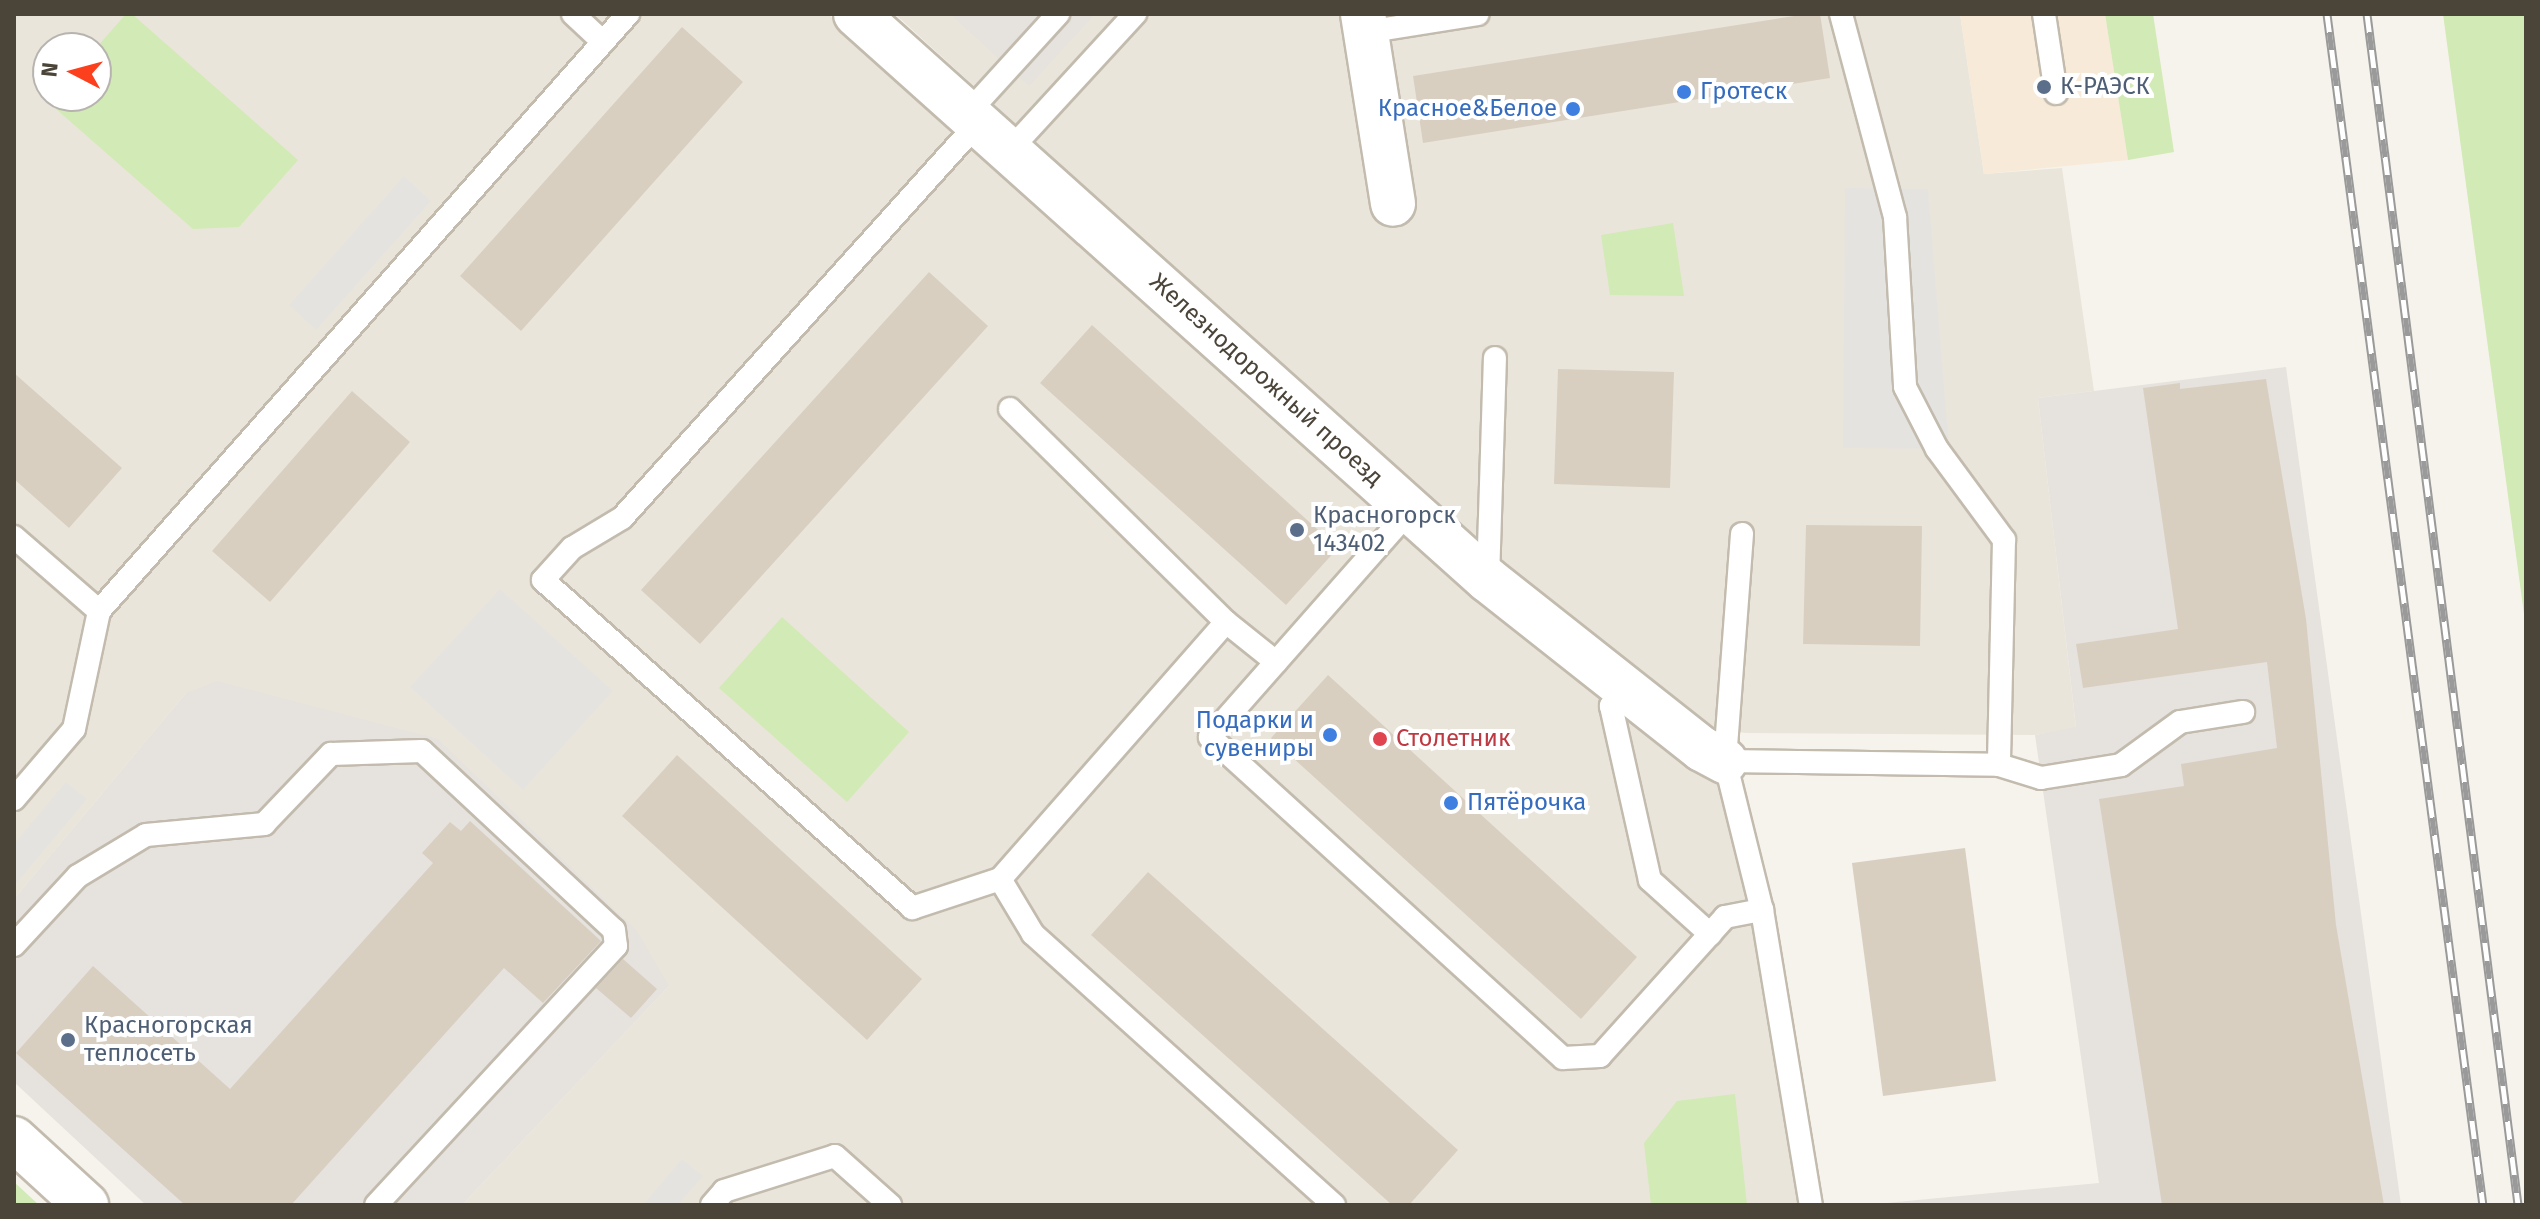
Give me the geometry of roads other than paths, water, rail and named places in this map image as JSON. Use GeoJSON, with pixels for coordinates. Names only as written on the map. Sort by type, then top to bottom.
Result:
{"type":"FeatureCollection","features":[{"type":"Feature","properties":{"kind":"street","name":"Железнодорожный проезд"},"geometry":{"type":"LineString","coordinates":[[856,14],[1488,580],[1702,749],[1725,761]]}},
{"type":"Feature","properties":{"kind":"street"},"geometry":{"type":"LineString","coordinates":[[1365,23],[1393,204]]}},
{"type":"Feature","properties":{"kind":"street"},"geometry":{"type":"LineString","coordinates":[[14,1139],[86,1205]]}},
{"type":"Feature","properties":{"kind":"lane"},"geometry":{"type":"LineString","coordinates":[[573,14],[603,42]]}},
{"type":"Feature","properties":{"kind":"lane"},"geometry":{"type":"LineString","coordinates":[[14,799],[74,729],[99,611],[628,14]]}},
{"type":"Feature","properties":{"kind":"lane"},"geometry":{"type":"LineString","coordinates":[[983,130],[1058,14]]}},
{"type":"Feature","properties":{"kind":"lane"},"geometry":{"type":"LineString","coordinates":[[1135,14],[983,130],[622,518],[572,548],[543,580],[912,908],[1000,879],[1226,622]]}},
{"type":"Feature","properties":{"kind":"lane"},"geometry":{"type":"LineString","coordinates":[[1365,23],[1478,14]]}},
{"type":"Feature","properties":{"kind":"lane"},"geometry":{"type":"LineString","coordinates":[[1841,14],[1895,217],[1905,387],[1937,449],[2004,540],[1999,765]]}},
{"type":"Feature","properties":{"kind":"lane"},"geometry":{"type":"LineString","coordinates":[[2044,14],[2056,93]]}},
{"type":"Feature","properties":{"kind":"lane"},"geometry":{"type":"LineString","coordinates":[[1488,580],[1495,358]]}},
{"type":"Feature","properties":{"kind":"lane"},"geometry":{"type":"LineString","coordinates":[[1010,409],[1226,622],[1276,662]]}},
{"type":"Feature","properties":{"kind":"lane"},"geometry":{"type":"LineString","coordinates":[[1411,509],[1210,737],[1563,1058],[1600,1056],[1725,917],[1762,910]]}},
{"type":"Feature","properties":{"kind":"lane"},"geometry":{"type":"LineString","coordinates":[[1742,534],[1725,761],[1762,910],[1811,1205]]}},
{"type":"Feature","properties":{"kind":"lane"},"geometry":{"type":"LineString","coordinates":[[14,537],[99,611]]}},
{"type":"Feature","properties":{"kind":"lane"},"geometry":{"type":"LineString","coordinates":[[1625,688],[1611,706],[1650,880],[1710,934]]}},
{"type":"Feature","properties":{"kind":"lane"},"geometry":{"type":"LineString","coordinates":[[1725,761],[1999,765],[2041,778],[2121,765],[2180,722],[2243,712]]}},
{"type":"Feature","properties":{"kind":"lane"},"geometry":{"type":"LineString","coordinates":[[14,945],[78,876],[146,835],[264,824],[331,754],[422,751],[614,930],[616,946],[376,1205]]}},
{"type":"Feature","properties":{"kind":"lane"},"geometry":{"type":"LineString","coordinates":[[1000,879],[1033,934],[1334,1205]]}},
{"type":"Feature","properties":{"kind":"lane"},"geometry":{"type":"LineString","coordinates":[[712,1205],[724,1191],[835,1156],[890,1205]]}},
{"type":"Feature","properties":{"kind":"railway"},"geometry":{"type":"LineString","coordinates":[[2327,14],[2483,1205]]}},
{"type":"Feature","properties":{"kind":"railway"},"geometry":{"type":"LineString","coordinates":[[2367,14],[2518,1205]]}},
{"type":"Feature","properties":{"kind":"place","name":"К-РАЭСК"},"geometry":{"type":"Point","coordinates":[2044,87]}},
{"type":"Feature","properties":{"kind":"place","name":"Гротеск"},"geometry":{"type":"Point","coordinates":[1684,92]}},
{"type":"Feature","properties":{"kind":"place","name":"Красное&Белое"},"geometry":{"type":"Point","coordinates":[1573,109]}},
{"type":"Feature","properties":{"kind":"place","name":"Красногорск 143402"},"geometry":{"type":"Point","coordinates":[1297,530]}},
{"type":"Feature","properties":{"kind":"place","name":"Подарки и сувениры"},"geometry":{"type":"Point","coordinates":[1330,735]}},
{"type":"Feature","properties":{"kind":"place","name":"Столетник"},"geometry":{"type":"Point","coordinates":[1380,739]}},
{"type":"Feature","properties":{"kind":"place","name":"Пятёрочка"},"geometry":{"type":"Point","coordinates":[1451,803]}},
{"type":"Feature","properties":{"kind":"place","name":"Красногорская теплосеть"},"geometry":{"type":"Point","coordinates":[68,1040]}}]}
